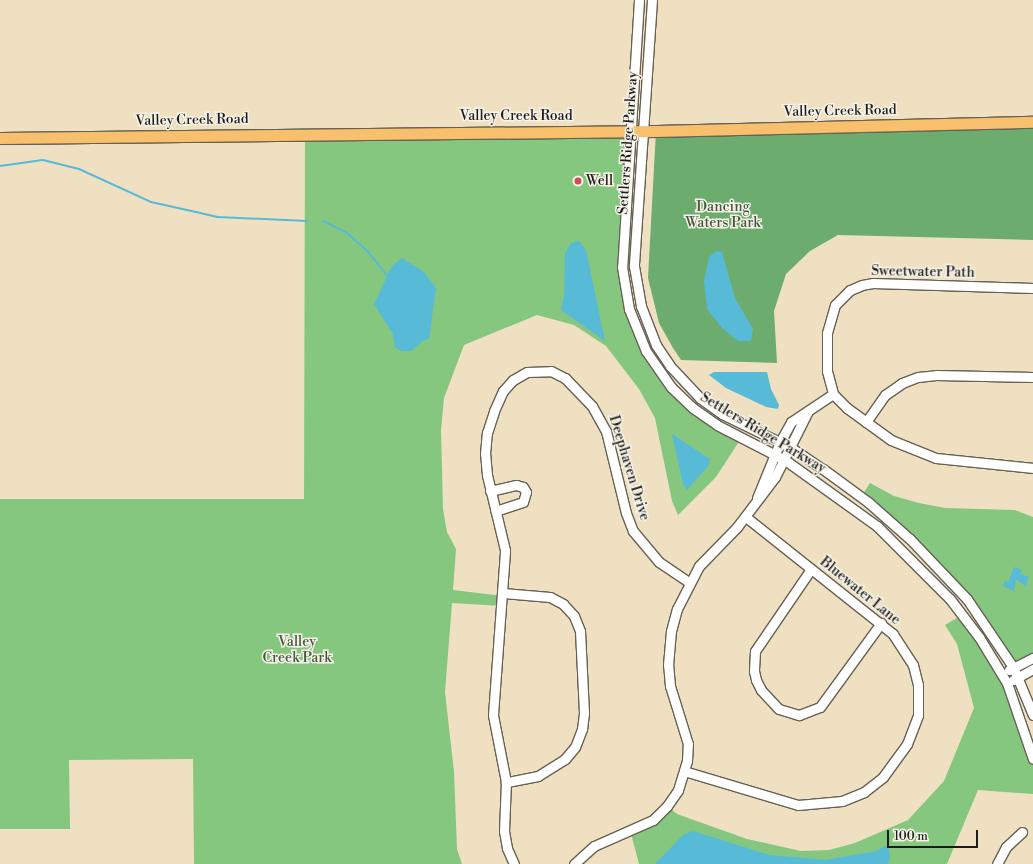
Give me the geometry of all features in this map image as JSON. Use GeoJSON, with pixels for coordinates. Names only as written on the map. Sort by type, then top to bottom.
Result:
{"type":"FeatureCollection","features":[{"type":"Feature","properties":{"kind":"main road","name":"Valley Creek Road"},"geometry":{"type":"LineString","coordinates":[[0,138],[643,131],[1033,122]]}},
{"type":"Feature","properties":{"kind":"street","name":"Settlers Ridge Parkway"},"geometry":{"type":"LineString","coordinates":[[639,0],[622,267],[625,294],[639,338],[660,373],[688,403],[717,425],[785,460],[882,532],[950,600],[979,637],[1006,683],[1033,759]]}},
{"type":"Feature","properties":{"kind":"street","name":"Settlers Ridge Parkway"},"geometry":{"type":"LineString","coordinates":[[652,0],[634,266],[638,293],[650,333],[670,366],[700,398],[722,414],[790,447],[868,502],[910,539],[967,599],[1013,667],[1033,715]]}},
{"type":"Feature","properties":{"kind":"street","name":"Sweetwater Path"},"geometry":{"type":"LineString","coordinates":[[834,394],[827,371],[828,323],[835,305],[850,290],[873,283],[1033,288]]}},
{"type":"Feature","properties":{"kind":"street","name":"Deephaven Drive"},"geometry":{"type":"LineString","coordinates":[[514,864],[507,848],[504,831],[506,782],[493,715],[505,550],[490,491],[486,465],[486,444],[490,423],[504,392],[513,380],[528,372],[544,370],[558,374],[574,386],[601,419],[626,513],[633,531],[658,562],[689,582]]}},
{"type":"Feature","properties":{"kind":"street"},"geometry":{"type":"LineString","coordinates":[[866,422],[885,395],[902,383],[918,377],[936,375],[1033,377]]}},
{"type":"Feature","properties":{"kind":"street"},"geometry":{"type":"LineString","coordinates":[[757,499],[780,442],[791,422],[834,394],[866,422],[891,440],[924,455],[949,460],[1033,468]]}},
{"type":"Feature","properties":{"kind":"street"},"geometry":{"type":"LineString","coordinates":[[574,864],[594,846],[653,820],[671,800],[684,771],[688,744],[670,686],[668,665],[673,622],[689,582],[700,566],[746,517],[757,499],[776,477],[808,411]]}},
{"type":"Feature","properties":{"kind":"street"},"geometry":{"type":"LineString","coordinates":[[490,491],[516,485],[523,487],[526,492],[523,502],[495,511]]}},
{"type":"Feature","properties":{"kind":"street","name":"Bluewater Lane"},"geometry":{"type":"LineString","coordinates":[[684,771],[798,805],[842,801],[864,792],[883,777],[907,744],[918,715],[918,685],[913,665],[900,643],[881,623],[746,517]]}},
{"type":"Feature","properties":{"kind":"street"},"geometry":{"type":"LineString","coordinates":[[811,569],[755,651],[754,671],[756,680],[761,690],[779,709],[799,714],[820,708],[881,623]]}},
{"type":"Feature","properties":{"kind":"street"},"geometry":{"type":"LineString","coordinates":[[503,593],[550,597],[563,604],[574,616],[580,631],[584,712],[577,741],[566,758],[538,776],[506,782]]}},
{"type":"Feature","properties":{"kind":"street"},"geometry":{"type":"LineString","coordinates":[[1001,674],[1033,658]]}},
{"type":"Feature","properties":{"kind":"street"},"geometry":{"type":"LineString","coordinates":[[1006,683],[1033,669]]}},
{"type":"Feature","properties":{"kind":"street"},"geometry":{"type":"LineString","coordinates":[[997,864],[1006,847],[1022,832]]}},
{"type":"Feature","properties":{"kind":"green space","name":"Dancing Waters Park"},"geometry":{"type":"Polygon","coordinates":[[[1033,122],[1033,240],[838,235],[810,251],[786,274],[774,311],[777,363],[681,360],[673,348],[659,323],[648,278],[656,131],[1033,122]]]}},
{"type":"Feature","properties":{"kind":"green space","name":"Valley Creek Park"},"geometry":{"type":"Polygon","coordinates":[[[631,131],[622,267],[633,323],[671,387],[742,437],[716,477],[678,515],[672,501],[655,418],[639,389],[606,346],[574,325],[537,315],[464,345],[444,398],[441,430],[443,509],[447,532],[456,549],[453,590],[503,596],[502,606],[452,603],[445,692],[454,772],[457,849],[462,864],[194,864],[193,759],[69,760],[70,829],[0,829],[0,499],[304,499],[305,133],[631,131]]]}},
{"type":"Feature","properties":{"kind":"green space"},"geometry":{"type":"Polygon","coordinates":[[[870,483],[894,496],[919,503],[945,508],[1015,510],[1033,517],[1033,658],[1013,667],[967,599],[861,497],[870,483]]]}},
{"type":"Feature","properties":{"kind":"green space"},"geometry":{"type":"Polygon","coordinates":[[[962,615],[1001,674],[1033,759],[1033,794],[978,790],[947,864],[639,864],[630,830],[667,806],[677,814],[747,839],[801,851],[829,850],[855,843],[908,820],[944,781],[974,708],[957,644],[945,625],[962,615]]]}},
{"type":"Feature","properties":{"kind":"water"},"geometry":{"type":"Polygon","coordinates":[[[579,241],[586,250],[605,341],[561,310],[564,296],[565,253],[571,243],[579,241]]]}},
{"type":"Feature","properties":{"kind":"water"},"geometry":{"type":"Polygon","coordinates":[[[716,251],[722,252],[735,298],[753,329],[751,341],[738,341],[723,329],[707,309],[704,281],[709,257],[716,251]]]}},
{"type":"Feature","properties":{"kind":"water"},"geometry":{"type":"Polygon","coordinates":[[[402,258],[424,272],[436,288],[429,339],[424,340],[411,351],[401,351],[395,347],[393,334],[374,304],[392,266],[402,258]]]}},
{"type":"Feature","properties":{"kind":"water"},"geometry":{"type":"Polygon","coordinates":[[[714,372],[767,372],[771,389],[779,405],[778,409],[766,407],[726,388],[709,375],[714,372]]]}},
{"type":"Feature","properties":{"kind":"water"},"geometry":{"type":"Polygon","coordinates":[[[672,434],[710,459],[709,465],[687,490],[683,484],[672,434]]]}},
{"type":"Feature","properties":{"kind":"water"},"geometry":{"type":"Polygon","coordinates":[[[1014,567],[1022,570],[1020,574],[1029,577],[1025,586],[1016,579],[1014,591],[1003,586],[1005,581],[1008,582],[1014,567]]]}},
{"type":"Feature","properties":{"kind":"water"},"geometry":{"type":"Polygon","coordinates":[[[693,831],[770,855],[826,860],[876,851],[888,845],[890,857],[888,864],[655,864],[683,835],[693,831]]]}},
{"type":"Feature","properties":{"kind":"waterway"},"geometry":{"type":"LineString","coordinates":[[0,166],[43,160],[79,169],[151,202],[217,217],[307,221]]}},
{"type":"Feature","properties":{"kind":"waterway"},"geometry":{"type":"LineString","coordinates":[[323,221],[346,232],[368,252],[389,278]]}},
{"type":"Feature","properties":{"kind":"place","name":"Well"},"geometry":{"type":"Point","coordinates":[578,181]}}]}
